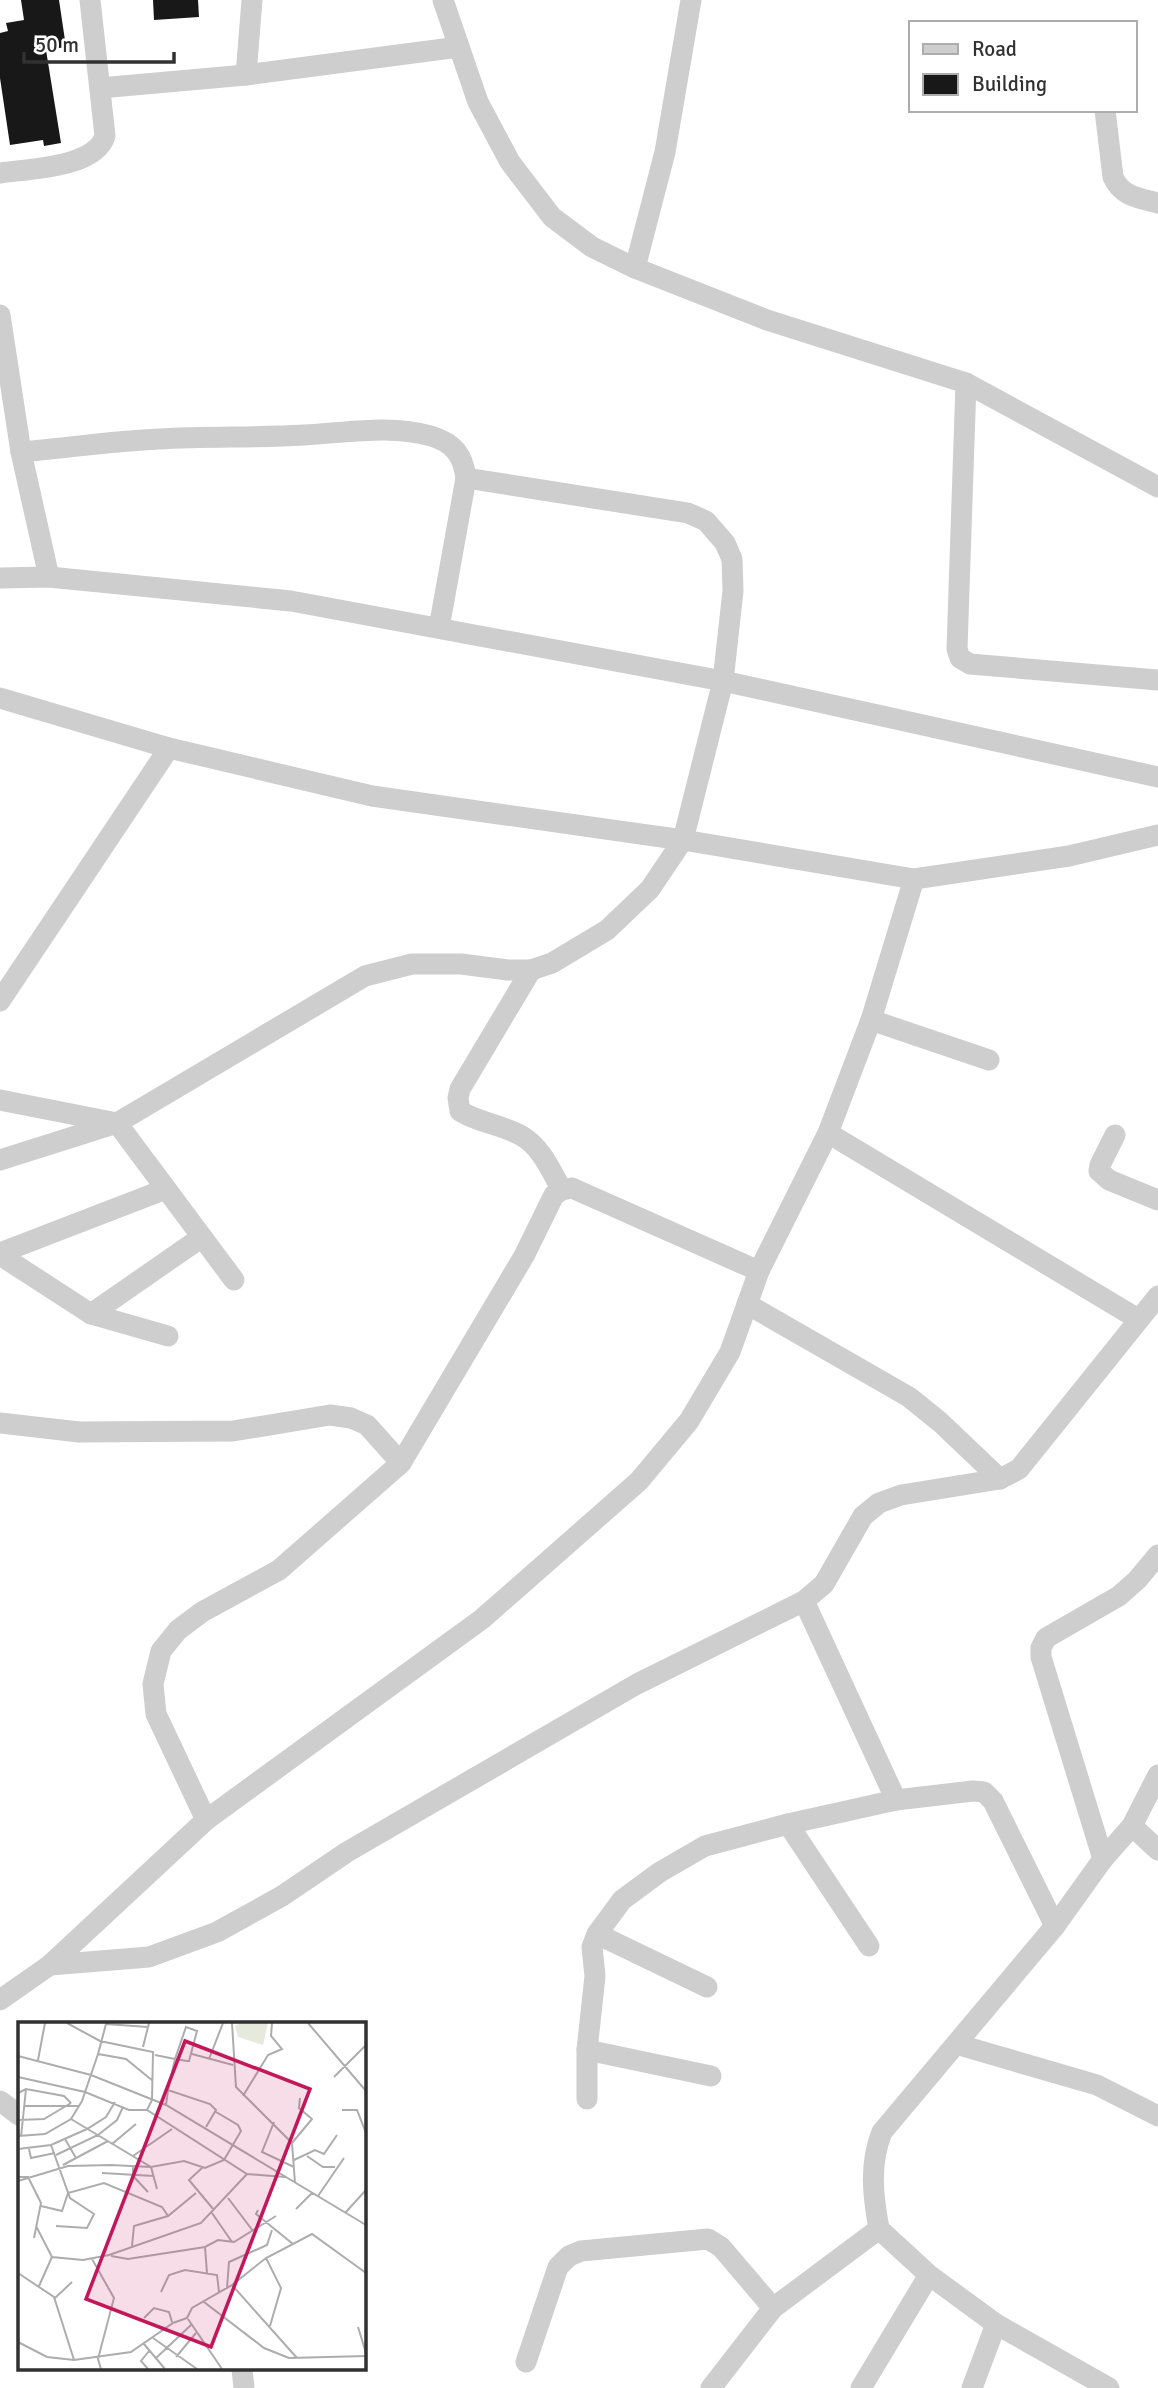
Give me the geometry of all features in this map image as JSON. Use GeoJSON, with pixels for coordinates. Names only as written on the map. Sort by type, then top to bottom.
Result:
{"type":"FeatureCollection","features":[{"type":"Feature","properties":{"kind":"street"},"geometry":{"type":"LineString","coordinates":[[0,173],[77,161],[98,148],[105,136],[90,0]]}},
{"type":"Feature","properties":{"kind":"street"},"geometry":{"type":"LineString","coordinates":[[246,75],[252,0]]}},
{"type":"Feature","properties":{"kind":"street"},"geometry":{"type":"LineString","coordinates":[[443,0],[478,102],[510,162],[552,217],[592,247],[635,268],[767,320],[966,383],[1158,487]]}},
{"type":"Feature","properties":{"kind":"street"},"geometry":{"type":"LineString","coordinates":[[635,268],[665,152],[691,0]]}},
{"type":"Feature","properties":{"kind":"street"},"geometry":{"type":"LineString","coordinates":[[100,88],[246,75],[458,47]]}},
{"type":"Feature","properties":{"kind":"street"},"geometry":{"type":"LineString","coordinates":[[1105,112],[1114,177],[1118,187],[1125,194],[1158,203]]}},
{"type":"Feature","properties":{"kind":"street"},"geometry":{"type":"LineString","coordinates":[[0,315],[21,452],[50,577]]}},
{"type":"Feature","properties":{"kind":"street"},"geometry":{"type":"LineString","coordinates":[[966,383],[957,649],[960,658],[970,664],[1158,680]]}},
{"type":"Feature","properties":{"kind":"street"},"geometry":{"type":"LineString","coordinates":[[21,452],[158,439],[398,429],[434,437],[451,445],[460,454],[466,478],[439,628]]}},
{"type":"Feature","properties":{"kind":"street"},"geometry":{"type":"LineString","coordinates":[[0,1160],[117,1123],[365,976],[412,964],[461,964],[531,970],[552,963],[607,930],[650,889],[683,840],[723,681],[733,591],[732,559],[725,543],[706,521],[688,513],[466,478]]}},
{"type":"Feature","properties":{"kind":"street"},"geometry":{"type":"LineString","coordinates":[[0,578],[50,577],[291,601],[723,681],[1158,777]]}},
{"type":"Feature","properties":{"kind":"street"},"geometry":{"type":"LineString","coordinates":[[0,698],[169,748],[372,796],[683,840],[914,879],[1069,856],[1158,835]]}},
{"type":"Feature","properties":{"kind":"street"},"geometry":{"type":"LineString","coordinates":[[0,1001],[169,748]]}},
{"type":"Feature","properties":{"kind":"street"},"geometry":{"type":"LineString","coordinates":[[0,2000],[50,1965],[206,1820],[482,1619],[639,1481],[689,1421],[730,1352],[759,1270],[828,1133],[871,1020],[914,879]]}},
{"type":"Feature","properties":{"kind":"street"},"geometry":{"type":"LineString","coordinates":[[531,970],[457,1098],[460,1111],[469,1117],[521,1135],[533,1144],[562,1190]]}},
{"type":"Feature","properties":{"kind":"street"},"geometry":{"type":"LineString","coordinates":[[871,1020],[989,1060]]}},
{"type":"Feature","properties":{"kind":"street"},"geometry":{"type":"LineString","coordinates":[[0,1100],[117,1123],[234,1280]]}},
{"type":"Feature","properties":{"kind":"street"},"geometry":{"type":"LineString","coordinates":[[828,1133],[1138,1319]]}},
{"type":"Feature","properties":{"kind":"street"},"geometry":{"type":"LineString","coordinates":[[1115,1135],[1099,1171],[1109,1180],[1158,1200]]}},
{"type":"Feature","properties":{"kind":"street"},"geometry":{"type":"LineString","coordinates":[[206,1820],[156,1714],[153,1684],[161,1651],[177,1630],[202,1612],[279,1570],[401,1462],[524,1256],[554,1195],[572,1188],[759,1270]]}},
{"type":"Feature","properties":{"kind":"street"},"geometry":{"type":"LineString","coordinates":[[0,1254],[166,1189]]}},
{"type":"Feature","properties":{"kind":"street"},"geometry":{"type":"LineString","coordinates":[[91,1314],[202,1237]]}},
{"type":"Feature","properties":{"kind":"street"},"geometry":{"type":"LineString","coordinates":[[0,1254],[91,1314],[168,1336]]}},
{"type":"Feature","properties":{"kind":"street"},"geometry":{"type":"LineString","coordinates":[[50,1965],[149,1957],[217,1932],[282,1896],[347,1852],[637,1684],[804,1601],[824,1584],[863,1516],[879,1503],[901,1495],[1000,1479],[1019,1469],[1158,1296]]}},
{"type":"Feature","properties":{"kind":"street"},"geometry":{"type":"LineString","coordinates":[[747,1304],[909,1397],[940,1422],[1000,1479]]}},
{"type":"Feature","properties":{"kind":"street"},"geometry":{"type":"LineString","coordinates":[[0,1423],[79,1432],[233,1432],[330,1415],[351,1418],[367,1425],[401,1462]]}},
{"type":"Feature","properties":{"kind":"street"},"geometry":{"type":"LineString","coordinates":[[1103,1859],[1041,1657],[1041,1648],[1046,1638],[1119,1596],[1158,1555]]}},
{"type":"Feature","properties":{"kind":"street"},"geometry":{"type":"LineString","coordinates":[[804,1601],[896,1800]]}},
{"type":"Feature","properties":{"kind":"street"},"geometry":{"type":"LineString","coordinates":[[1109,2388],[996,2323],[929,2275],[879,2229],[873,2199],[874,2151],[882,2132],[1055,1926],[1103,1859],[1132,1826],[1158,1775]]}},
{"type":"Feature","properties":{"kind":"street"},"geometry":{"type":"LineString","coordinates":[[587,2099],[587,2049],[596,1976],[592,1947],[597,1934],[622,1900],[660,1872],[705,1846],[896,1800],[974,1791],[989,1795],[1055,1926]]}},
{"type":"Feature","properties":{"kind":"street"},"geometry":{"type":"LineString","coordinates":[[788,1824],[869,1946]]}},
{"type":"Feature","properties":{"kind":"street"},"geometry":{"type":"LineString","coordinates":[[1132,1826],[1158,1850]]}},
{"type":"Feature","properties":{"kind":"street"},"geometry":{"type":"LineString","coordinates":[[597,1934],[707,1987]]}},
{"type":"Feature","properties":{"kind":"street"},"geometry":{"type":"LineString","coordinates":[[956,2044],[1097,2085],[1158,2116]]}},
{"type":"Feature","properties":{"kind":"street"},"geometry":{"type":"LineString","coordinates":[[587,2049],[711,2076]]}},
{"type":"Feature","properties":{"kind":"street"},"geometry":{"type":"LineString","coordinates":[[0,2101],[18,2114]]}},
{"type":"Feature","properties":{"kind":"street"},"geometry":{"type":"LineString","coordinates":[[711,2388],[773,2308],[879,2229]]}},
{"type":"Feature","properties":{"kind":"street"},"geometry":{"type":"LineString","coordinates":[[526,2361],[558,2267],[569,2256],[581,2251],[708,2239],[721,2247],[773,2308]]}},
{"type":"Feature","properties":{"kind":"street"},"geometry":{"type":"LineString","coordinates":[[861,2388],[929,2275]]}},
{"type":"Feature","properties":{"kind":"street"},"geometry":{"type":"LineString","coordinates":[[972,2388],[996,2323]]}},
{"type":"Feature","properties":{"kind":"street"},"geometry":{"type":"LineString","coordinates":[[242,2370],[244,2388]]}},
{"type":"Feature","properties":{"kind":"building"},"geometry":{"type":"Polygon","coordinates":[[[21,0],[59,0],[66,47],[46,50],[61,143],[44,146],[43,140],[10,145],[0,78],[0,33],[8,31],[6,23],[24,20],[21,0]]]}},
{"type":"Feature","properties":{"kind":"building"},"geometry":{"type":"Polygon","coordinates":[[[153,0],[198,0],[199,17],[154,20],[153,0]]]}}]}
